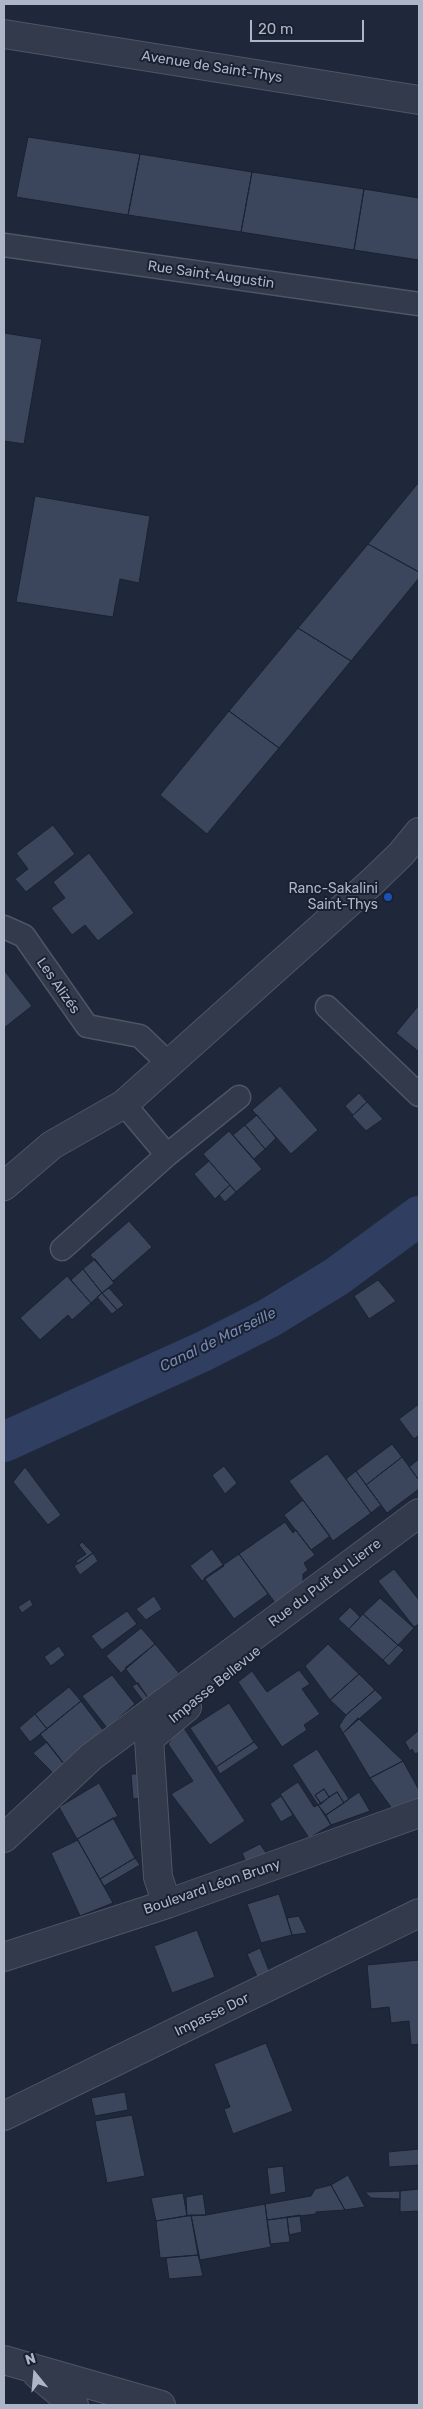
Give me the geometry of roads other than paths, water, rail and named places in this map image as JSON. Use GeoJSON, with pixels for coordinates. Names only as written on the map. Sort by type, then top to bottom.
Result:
{"type":"FeatureCollection","features":[{"type":"Feature","properties":{"kind":"street","name":"Avenue de Saint-Thys"},"geometry":{"type":"LineString","coordinates":[[4,34],[419,100]]}},
{"type":"Feature","properties":{"kind":"street"},"geometry":{"type":"LineString","coordinates":[[4,1186],[52,1145],[124,1104],[372,882],[401,854],[419,832]]}},
{"type":"Feature","properties":{"kind":"street","name":"Rue du Puit du Lierre"},"geometry":{"type":"LineString","coordinates":[[4,1838],[91,1757],[419,1512]]}},
{"type":"Feature","properties":{"kind":"street","name":"Impasse Bellevue"},"geometry":{"type":"LineString","coordinates":[[167,1904],[158,1877],[148,1739],[235,1667],[419,1536]]}},
{"type":"Feature","properties":{"kind":"street","name":"Boulevard Léon Bruny"},"geometry":{"type":"LineString","coordinates":[[4,1957],[167,1904],[419,1813]]}},
{"type":"Feature","properties":{"kind":"street","name":"Impasse Dor"},"geometry":{"type":"LineString","coordinates":[[4,2116],[419,1913]]}},
{"type":"Feature","properties":{"kind":"street"},"geometry":{"type":"LineString","coordinates":[[16,2364],[74,2405]]}},
{"type":"Feature","properties":{"kind":"street"},"geometry":{"type":"LineString","coordinates":[[16,2364],[161,2405]]}},
{"type":"Feature","properties":{"kind":"lane","name":"Rue Saint-Augustin"},"geometry":{"type":"LineString","coordinates":[[4,245],[419,304]]}},
{"type":"Feature","properties":{"kind":"lane","name":"Les Alizés"},"geometry":{"type":"LineString","coordinates":[[4,927],[24,936],[87,1026],[140,1036],[168,1063]]}},
{"type":"Feature","properties":{"kind":"lane"},"geometry":{"type":"LineString","coordinates":[[327,1007],[419,1095]]}},
{"type":"Feature","properties":{"kind":"lane"},"geometry":{"type":"LineString","coordinates":[[62,1249],[167,1155],[239,1097]]}},
{"type":"Feature","properties":{"kind":"lane"},"geometry":{"type":"LineString","coordinates":[[124,1104],[167,1155]]}},
{"type":"Feature","properties":{"kind":"waterway","name":"Canal de Marseille"},"geometry":{"type":"LineString","coordinates":[[4,1442],[204,1351],[269,1318],[336,1277],[419,1216]]}},
{"type":"Feature","properties":{"kind":"place","name":"Ranc-Sakalini Saint-Thys"},"geometry":{"type":"Point","coordinates":[388,897]}}]}
